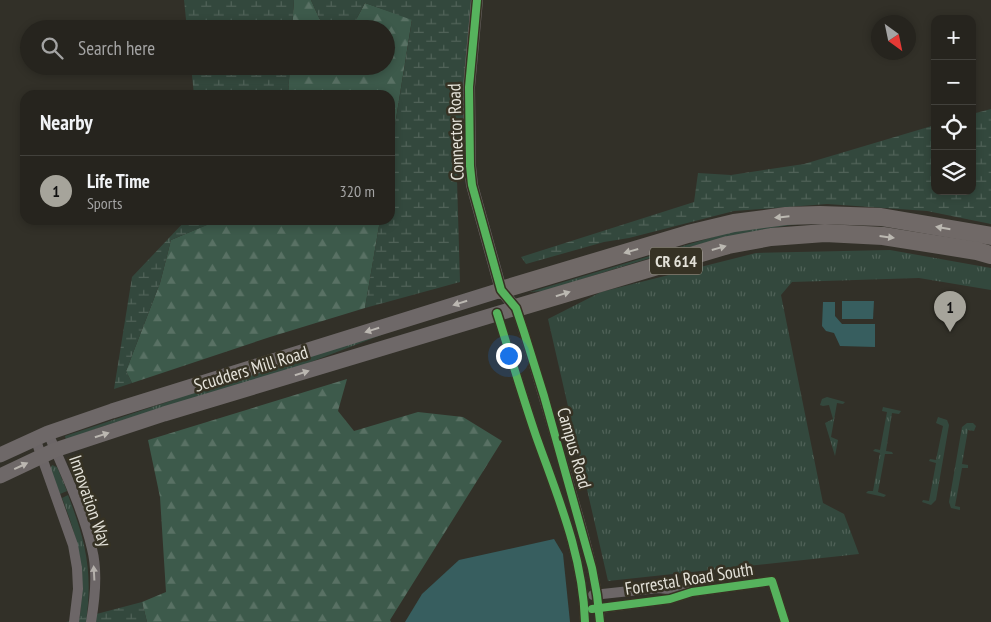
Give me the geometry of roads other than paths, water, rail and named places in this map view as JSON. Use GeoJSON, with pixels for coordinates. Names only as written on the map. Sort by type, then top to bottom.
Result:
{"type":"FeatureCollection","features":[{"type":"Feature","properties":{"kind":"highway","name":"CR 614"},"geometry":{"type":"LineString","coordinates":[[501,290],[688,234],[734,223],[777,217],[828,215],[881,217],[991,236]]}},
{"type":"Feature","properties":{"kind":"highway","name":"CR 614"},"geometry":{"type":"LineString","coordinates":[[516,308],[728,245],[771,237],[825,234],[883,236],[986,252]]}},
{"type":"Feature","properties":{"kind":"main road","name":"Scudders Mill Road"},"geometry":{"type":"LineString","coordinates":[[0,455],[41,435],[112,411],[501,290]]}},
{"type":"Feature","properties":{"kind":"main road","name":"Scudders Mill Road"},"geometry":{"type":"LineString","coordinates":[[0,476],[49,453],[164,414],[516,308]]}},
{"type":"Feature","properties":{"kind":"street","name":"Connector Road"},"geometry":{"type":"LineString","coordinates":[[477,0],[469,87],[470,166],[475,200],[501,290]]}},
{"type":"Feature","properties":{"kind":"street","name":"Campus Road"},"geometry":{"type":"LineString","coordinates":[[501,290],[516,308],[574,501],[597,595],[600,622]]}},
{"type":"Feature","properties":{"kind":"street","name":"Campus Road"},"geometry":{"type":"LineString","coordinates":[[501,290],[497,313],[522,396],[575,549],[584,596],[586,622]]}},
{"type":"Feature","properties":{"kind":"street"},"geometry":{"type":"LineString","coordinates":[[41,435],[49,453]]}},
{"type":"Feature","properties":{"kind":"street"},"geometry":{"type":"LineString","coordinates":[[41,435],[49,453]]}},
{"type":"Feature","properties":{"kind":"street","name":"Innovation Way"},"geometry":{"type":"LineString","coordinates":[[49,453],[56,498],[73,545],[77,568],[78,589],[74,622]]}},
{"type":"Feature","properties":{"kind":"street","name":"Innovation Way"},"geometry":{"type":"LineString","coordinates":[[49,453],[86,526],[93,550],[95,584],[91,622]]}},
{"type":"Feature","properties":{"kind":"street","name":"Forrestal Road South"},"geometry":{"type":"LineString","coordinates":[[585,610],[670,599],[692,592],[772,581],[785,622]]}},
{"type":"Feature","properties":{"kind":"street","name":"Forrestal Road South"},"geometry":{"type":"LineString","coordinates":[[584,596],[658,588],[692,592]]}},
{"type":"Feature","properties":{"kind":"water"},"geometry":{"type":"Polygon","coordinates":[[[842,301],[874,301],[873,319],[842,319],[842,301]]]}},
{"type":"Feature","properties":{"kind":"water"},"geometry":{"type":"Polygon","coordinates":[[[823,302],[835,302],[835,316],[842,324],[875,324],[875,347],[840,346],[834,333],[826,331],[822,326],[823,302]]]}},
{"type":"Feature","properties":{"kind":"water"},"geometry":{"type":"Polygon","coordinates":[[[554,539],[563,554],[570,622],[405,622],[422,594],[459,560],[554,539]]]}},
{"type":"Feature","properties":{"kind":"place","name":"Life Time"},"geometry":{"type":"Point","coordinates":[950,332]}}]}
